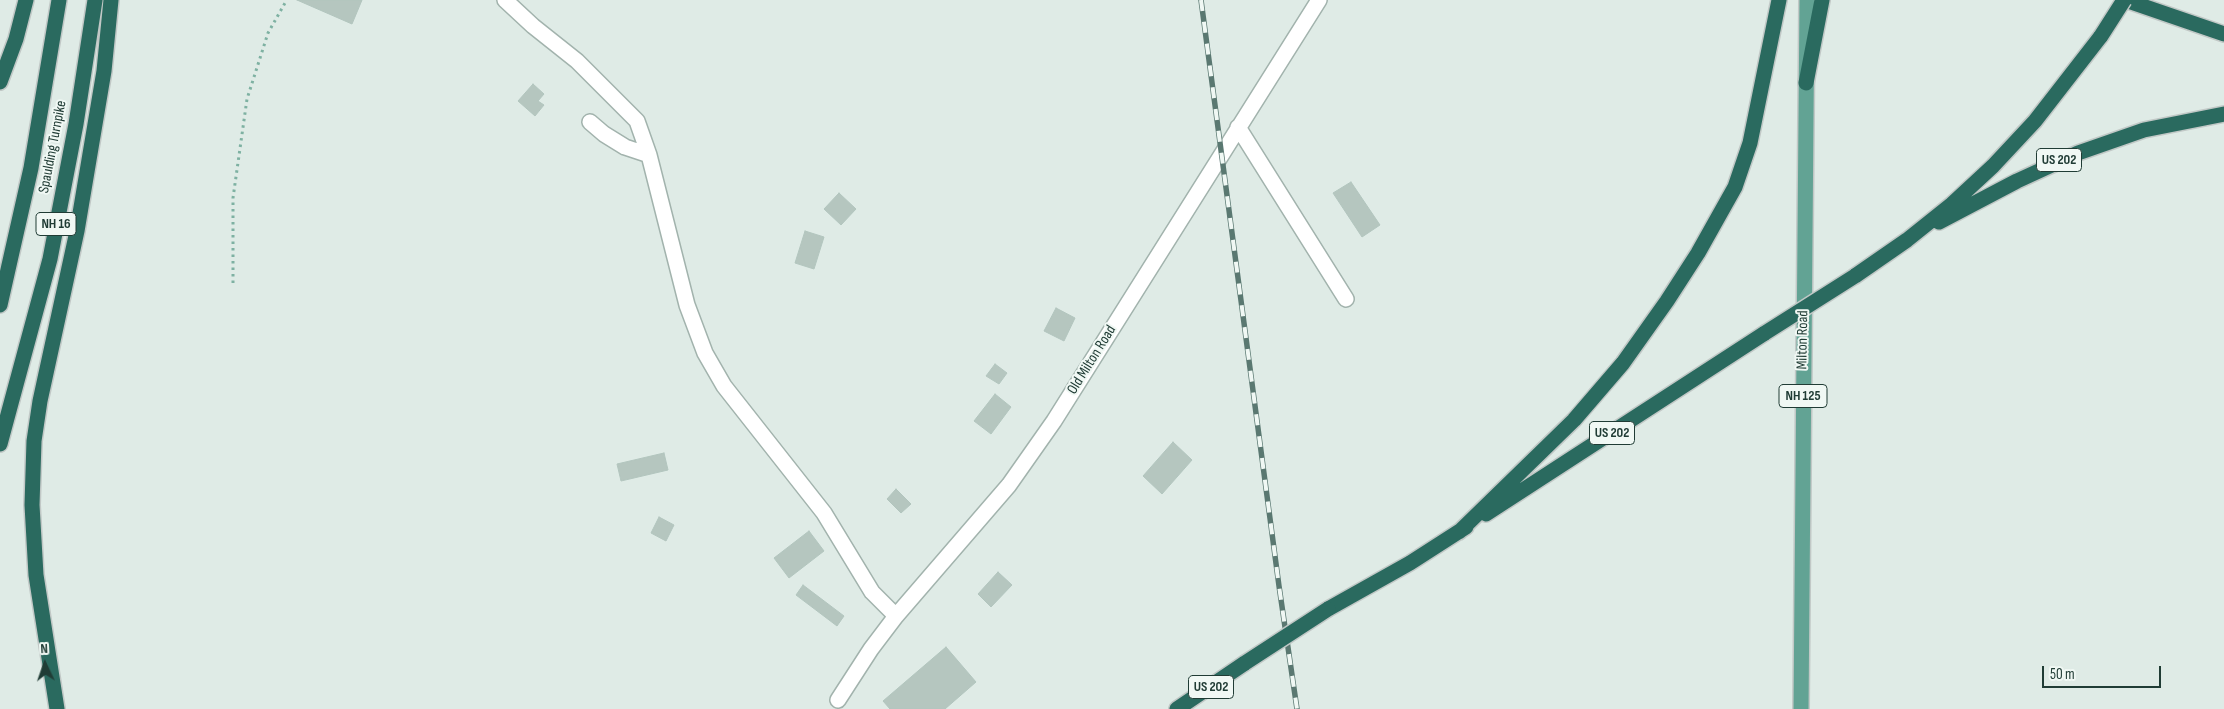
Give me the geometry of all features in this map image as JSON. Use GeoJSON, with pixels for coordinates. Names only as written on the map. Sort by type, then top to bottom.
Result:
{"type":"FeatureCollection","features":[{"type":"Feature","properties":{"kind":"highway"},"geometry":{"type":"LineString","coordinates":[[0,82],[16,39],[26,0]]}},
{"type":"Feature","properties":{"kind":"highway","name":"Spaulding Turnpike"},"geometry":{"type":"LineString","coordinates":[[0,305],[31,168],[59,0]]}},
{"type":"Feature","properties":{"kind":"highway","name":"Spaulding Turnpike"},"geometry":{"type":"LineString","coordinates":[[0,444],[50,259],[76,124],[95,0]]}},
{"type":"Feature","properties":{"kind":"highway"},"geometry":{"type":"LineString","coordinates":[[57,709],[36,575],[32,505],[34,440],[40,401],[77,230],[104,71],[111,0]]}},
{"type":"Feature","properties":{"kind":"highway"},"geometry":{"type":"LineString","coordinates":[[1459,532],[1574,420],[1623,362],[1698,254],[1734,187],[1750,143],[1779,0]]}},
{"type":"Feature","properties":{"kind":"highway"},"geometry":{"type":"LineString","coordinates":[[1806,83],[1822,0]]}},
{"type":"Feature","properties":{"kind":"highway"},"geometry":{"type":"LineString","coordinates":[[2118,0],[2224,34]]}},
{"type":"Feature","properties":{"kind":"highway","name":"US 202"},"geometry":{"type":"LineString","coordinates":[[1177,709],[1328,609],[1410,563],[1459,532],[1855,276],[1907,240],[1952,204],[1993,166],[2035,121],[2129,2]]}},
{"type":"Feature","properties":{"kind":"highway","name":"US 202"},"geometry":{"type":"LineString","coordinates":[[1907,240],[2017,181],[2078,153],[2144,130],[2224,114]]}},
{"type":"Feature","properties":{"kind":"main road","name":"Milton Road"},"geometry":{"type":"LineString","coordinates":[[1801,709],[1807,0]]}},
{"type":"Feature","properties":{"kind":"street"},"geometry":{"type":"LineString","coordinates":[[505,0],[532,26],[577,61],[637,121],[649,155],[687,305],[705,353],[724,386],[824,513],[872,592],[896,616]]}},
{"type":"Feature","properties":{"kind":"street","name":"Old Milton Road"},"geometry":{"type":"LineString","coordinates":[[838,700],[896,616],[1009,485],[1054,421],[1319,0]]}},
{"type":"Feature","properties":{"kind":"street"},"geometry":{"type":"LineString","coordinates":[[590,122],[604,134],[625,147],[649,155]]}},
{"type":"Feature","properties":{"kind":"street"},"geometry":{"type":"LineString","coordinates":[[1238,127],[1346,299]]}},
{"type":"Feature","properties":{"kind":"path"},"geometry":{"type":"LineString","coordinates":[[233,283],[233,198],[247,99],[268,33],[285,3]]}},
{"type":"Feature","properties":{"kind":"building"},"geometry":{"type":"Polygon","coordinates":[[[297,0],[362,0],[352,24],[297,0]]]}},
{"type":"Feature","properties":{"kind":"building"},"geometry":{"type":"Polygon","coordinates":[[[533,84],[544,94],[538,101],[544,105],[535,116],[518,101],[533,84]]]}},
{"type":"Feature","properties":{"kind":"building"},"geometry":{"type":"Polygon","coordinates":[[[1351,182],[1380,225],[1362,237],[1333,193],[1351,182]]]}},
{"type":"Feature","properties":{"kind":"building"},"geometry":{"type":"Polygon","coordinates":[[[839,193],[856,209],[841,225],[824,209],[839,193]]]}},
{"type":"Feature","properties":{"kind":"building"},"geometry":{"type":"Polygon","coordinates":[[[805,231],[824,237],[814,269],[795,263],[805,231]]]}},
{"type":"Feature","properties":{"kind":"building"},"geometry":{"type":"Polygon","coordinates":[[[1056,308],[1075,318],[1064,341],[1044,331],[1056,308]]]}},
{"type":"Feature","properties":{"kind":"building"},"geometry":{"type":"Polygon","coordinates":[[[995,364],[1007,373],[999,384],[986,376],[995,364]]]}},
{"type":"Feature","properties":{"kind":"building"},"geometry":{"type":"Polygon","coordinates":[[[995,394],[1011,407],[991,434],[974,421],[995,394]]]}},
{"type":"Feature","properties":{"kind":"building"},"geometry":{"type":"Polygon","coordinates":[[[1173,442],[1192,460],[1162,494],[1143,476],[1173,442]]]}},
{"type":"Feature","properties":{"kind":"building"},"geometry":{"type":"Polygon","coordinates":[[[664,453],[668,470],[621,481],[617,464],[664,453]]]}},
{"type":"Feature","properties":{"kind":"building"},"geometry":{"type":"Polygon","coordinates":[[[896,489],[911,504],[901,513],[887,499],[896,489]]]}},
{"type":"Feature","properties":{"kind":"building"},"geometry":{"type":"Polygon","coordinates":[[[659,517],[674,525],[666,541],[651,533],[659,517]]]}},
{"type":"Feature","properties":{"kind":"building"},"geometry":{"type":"Polygon","coordinates":[[[809,531],[824,551],[789,578],[774,558],[809,531]]]}},
{"type":"Feature","properties":{"kind":"building"},"geometry":{"type":"Polygon","coordinates":[[[998,572],[1012,585],[991,607],[978,594],[998,572]]]}},
{"type":"Feature","properties":{"kind":"building"},"geometry":{"type":"Polygon","coordinates":[[[803,585],[844,616],[837,626],[796,595],[803,585]]]}},
{"type":"Feature","properties":{"kind":"building"},"geometry":{"type":"Polygon","coordinates":[[[946,647],[976,682],[945,709],[890,709],[883,701],[946,647]]]}},
{"type":"Feature","properties":{"kind":"railway"},"geometry":{"type":"LineString","coordinates":[[1201,0],[1297,709]]}}]}
